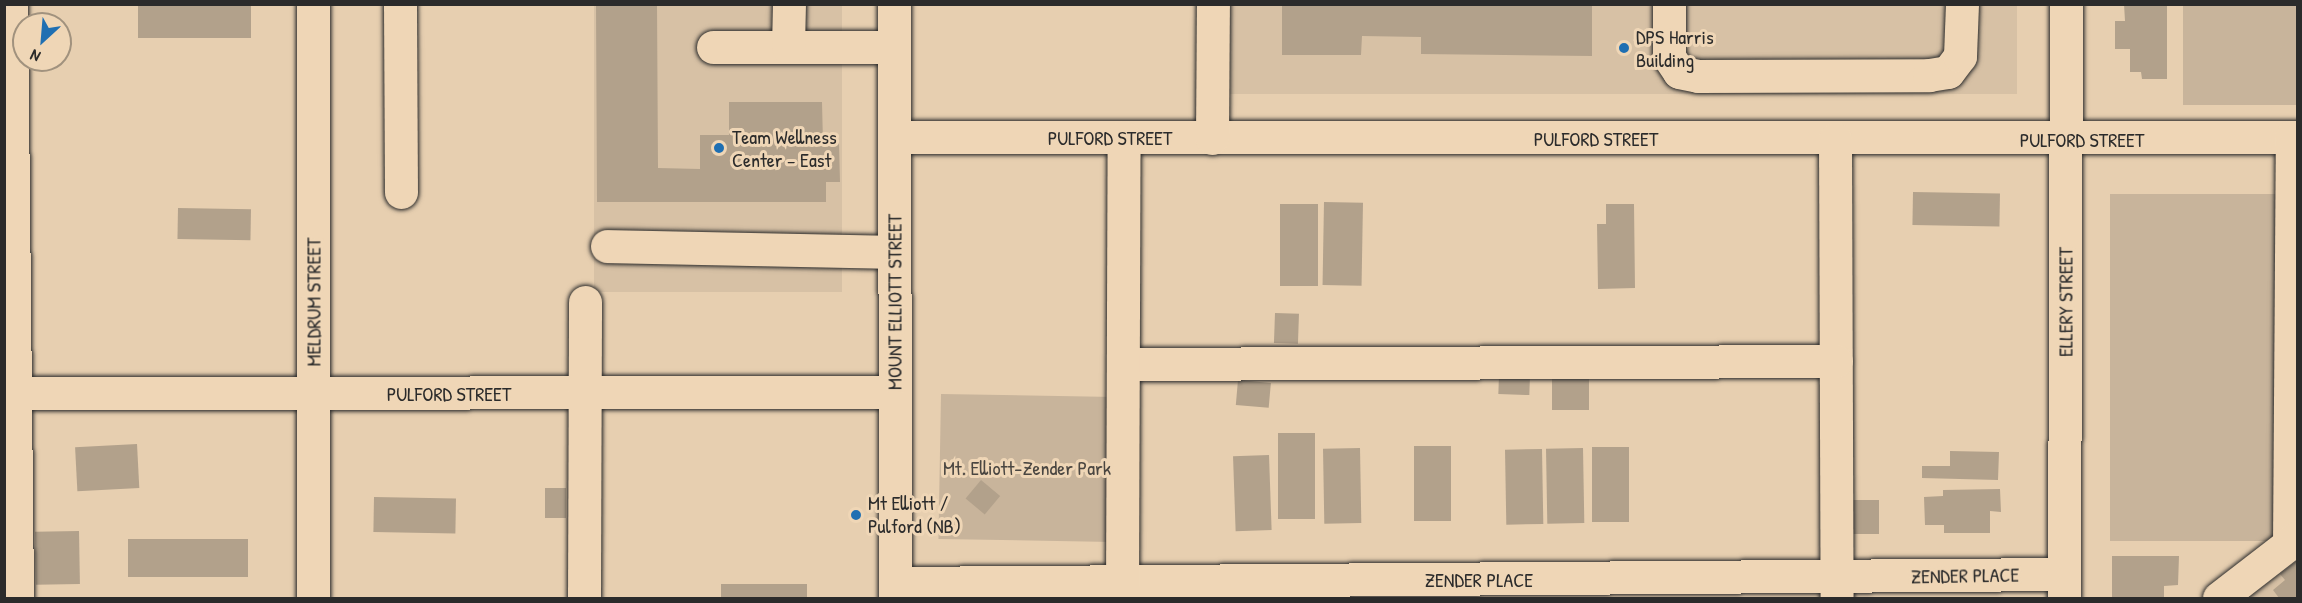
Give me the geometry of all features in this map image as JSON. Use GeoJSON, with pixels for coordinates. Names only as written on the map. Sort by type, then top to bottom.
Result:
{"type":"FeatureCollection","features":[{"type":"Feature","properties":{"kind":"street"},"geometry":{"type":"LineString","coordinates":[[11,4],[11,393],[17,598]]}},
{"type":"Feature","properties":{"kind":"street","name":"MELDRUM STREET"},"geometry":{"type":"LineString","coordinates":[[313,4],[313,598]]}},
{"type":"Feature","properties":{"kind":"street"},"geometry":{"type":"LineString","coordinates":[[400,4],[401,192]]}},
{"type":"Feature","properties":{"kind":"street"},"geometry":{"type":"LineString","coordinates":[[788,47],[789,4]]}},
{"type":"Feature","properties":{"kind":"street","name":"MOUNT ELLIOTT STREET"},"geometry":{"type":"LineString","coordinates":[[894,4],[895,591]]}},
{"type":"Feature","properties":{"kind":"street"},"geometry":{"type":"LineString","coordinates":[[1212,138],[1213,4]]}},
{"type":"Feature","properties":{"kind":"street"},"geometry":{"type":"LineString","coordinates":[[1669,4],[1669,57],[1679,72],[1698,76],[1929,75],[1948,72],[1960,56],[1962,4]]}},
{"type":"Feature","properties":{"kind":"street","name":"ELLERY STREET"},"geometry":{"type":"LineString","coordinates":[[2064,586],[2066,4]]}},
{"type":"Feature","properties":{"kind":"street"},"geometry":{"type":"LineString","coordinates":[[713,47],[894,47]]}},
{"type":"Feature","properties":{"kind":"street","name":"PULFORD STREET"},"geometry":{"type":"LineString","coordinates":[[894,137],[2066,139],[2295,137]]}},
{"type":"Feature","properties":{"kind":"street"},"geometry":{"type":"LineString","coordinates":[[1122,590],[1124,137]]}},
{"type":"Feature","properties":{"kind":"street"},"geometry":{"type":"LineString","coordinates":[[2219,598],[2293,541],[2295,137]]}},
{"type":"Feature","properties":{"kind":"street"},"geometry":{"type":"LineString","coordinates":[[1835,139],[1837,588]]}},
{"type":"Feature","properties":{"kind":"street"},"geometry":{"type":"LineString","coordinates":[[607,246],[894,252]]}},
{"type":"Feature","properties":{"kind":"street"},"geometry":{"type":"LineString","coordinates":[[584,598],[585,302]]}},
{"type":"Feature","properties":{"kind":"street"},"geometry":{"type":"LineString","coordinates":[[1123,364],[1836,361]]}},
{"type":"Feature","properties":{"kind":"street","name":"PULFORD STREET"},"geometry":{"type":"LineString","coordinates":[[11,393],[894,392]]}},
{"type":"Feature","properties":{"kind":"street","name":"ZENDER PLACE"},"geometry":{"type":"LineString","coordinates":[[895,591],[2064,586]]}},
{"type":"Feature","properties":{"kind":"shaded area","name":"Team Wellness Center – East"},"geometry":{"type":"Polygon","coordinates":[[[594,5],[842,5],[842,292],[594,292],[594,5]]]}},
{"type":"Feature","properties":{"kind":"shaded area","name":"DPS Harris Building"},"geometry":{"type":"Polygon","coordinates":[[[1230,5],[2017,5],[2017,94],[1230,94],[1230,5]]]}},
{"type":"Feature","properties":{"kind":"shaded area"},"geometry":{"type":"Polygon","coordinates":[[[2297,556],[2297,598],[2245,598],[2297,556]]]}},
{"type":"Feature","properties":{"kind":"green space"},"geometry":{"type":"Polygon","coordinates":[[[2183,5],[2297,5],[2297,105],[2183,105],[2183,5]]]}},
{"type":"Feature","properties":{"kind":"green space"},"geometry":{"type":"Polygon","coordinates":[[[2110,194],[2277,194],[2277,541],[2110,541],[2110,194]]]}},
{"type":"Feature","properties":{"kind":"green space","name":"Mt. Elliott-Zender Park"},"geometry":{"type":"Polygon","coordinates":[[[941,394],[1115,397],[1112,542],[938,539],[941,394]]]}},
{"type":"Feature","properties":{"kind":"building"},"geometry":{"type":"Polygon","coordinates":[[[138,4],[251,4],[251,38],[138,38],[138,4]]]}},
{"type":"Feature","properties":{"kind":"building"},"geometry":{"type":"Polygon","coordinates":[[[596,4],[657,4],[658,168],[700,169],[700,135],[729,135],[729,102],[822,102],[823,143],[839,143],[840,182],[826,182],[826,202],[597,202],[596,4]]]}},
{"type":"Feature","properties":{"kind":"building"},"geometry":{"type":"Polygon","coordinates":[[[1282,4],[1592,4],[1592,56],[1421,54],[1421,37],[1362,36],[1361,55],[1282,55],[1282,4]]]}},
{"type":"Feature","properties":{"kind":"building"},"geometry":{"type":"Polygon","coordinates":[[[2124,4],[2167,4],[2167,79],[2142,79],[2141,72],[2130,72],[2130,49],[2115,49],[2115,21],[2125,21],[2124,4]]]}},
{"type":"Feature","properties":{"kind":"building"},"geometry":{"type":"Polygon","coordinates":[[[1913,192],[2000,194],[1999,227],[1912,225],[1913,192]]]}},
{"type":"Feature","properties":{"kind":"building"},"geometry":{"type":"Polygon","coordinates":[[[1324,202],[1363,203],[1362,286],[1323,285],[1324,202]]]}},
{"type":"Feature","properties":{"kind":"building"},"geometry":{"type":"Polygon","coordinates":[[[1280,204],[1318,204],[1318,286],[1280,286],[1280,204]]]}},
{"type":"Feature","properties":{"kind":"building"},"geometry":{"type":"Polygon","coordinates":[[[1606,204],[1634,204],[1635,288],[1598,289],[1597,224],[1606,224],[1606,204]]]}},
{"type":"Feature","properties":{"kind":"building"},"geometry":{"type":"Polygon","coordinates":[[[178,208],[251,209],[250,240],[177,239],[178,208]]]}},
{"type":"Feature","properties":{"kind":"building"},"geometry":{"type":"Polygon","coordinates":[[[1275,313],[1299,314],[1298,344],[1274,343],[1275,313]]]}},
{"type":"Feature","properties":{"kind":"building"},"geometry":{"type":"Polygon","coordinates":[[[1499,375],[1530,376],[1529,395],[1498,394],[1499,375]]]}},
{"type":"Feature","properties":{"kind":"building"},"geometry":{"type":"Polygon","coordinates":[[[1552,376],[1589,376],[1589,410],[1552,410],[1552,376]]]}},
{"type":"Feature","properties":{"kind":"building"},"geometry":{"type":"Polygon","coordinates":[[[1238,380],[1271,383],[1269,408],[1236,405],[1238,380]]]}},
{"type":"Feature","properties":{"kind":"building"},"geometry":{"type":"Polygon","coordinates":[[[1278,433],[1315,433],[1315,519],[1278,519],[1278,433]]]}},
{"type":"Feature","properties":{"kind":"building"},"geometry":{"type":"Polygon","coordinates":[[[137,444],[139,488],[77,491],[75,447],[137,444]]]}},
{"type":"Feature","properties":{"kind":"building"},"geometry":{"type":"Polygon","coordinates":[[[1414,446],[1451,446],[1451,521],[1414,521],[1414,446]]]}},
{"type":"Feature","properties":{"kind":"building"},"geometry":{"type":"Polygon","coordinates":[[[1592,447],[1629,447],[1629,522],[1592,522],[1592,447]]]}},
{"type":"Feature","properties":{"kind":"building"},"geometry":{"type":"Polygon","coordinates":[[[1360,448],[1361,523],[1324,524],[1323,449],[1360,448]]]}},
{"type":"Feature","properties":{"kind":"building"},"geometry":{"type":"Polygon","coordinates":[[[1583,448],[1584,523],[1547,524],[1546,449],[1583,448]]]}},
{"type":"Feature","properties":{"kind":"building"},"geometry":{"type":"Polygon","coordinates":[[[1542,449],[1543,524],[1506,525],[1505,450],[1542,449]]]}},
{"type":"Feature","properties":{"kind":"building"},"geometry":{"type":"Polygon","coordinates":[[[1950,451],[1999,452],[1998,480],[1922,478],[1922,466],[1950,466],[1950,451]]]}},
{"type":"Feature","properties":{"kind":"building"},"geometry":{"type":"Polygon","coordinates":[[[1269,455],[1272,530],[1236,531],[1233,456],[1269,455]]]}},
{"type":"Feature","properties":{"kind":"building"},"geometry":{"type":"Polygon","coordinates":[[[981,480],[1000,496],[985,514],[966,498],[981,480]]]}},
{"type":"Feature","properties":{"kind":"building"},"geometry":{"type":"Polygon","coordinates":[[[545,488],[566,488],[566,518],[545,518],[545,488]]]}},
{"type":"Feature","properties":{"kind":"building"},"geometry":{"type":"Polygon","coordinates":[[[2000,489],[2001,512],[1990,511],[1990,533],[1944,533],[1944,525],[1925,525],[1924,497],[1943,496],[1943,490],[2000,489]]]}},
{"type":"Feature","properties":{"kind":"building"},"geometry":{"type":"Polygon","coordinates":[[[374,497],[456,498],[455,533],[373,532],[374,497]]]}},
{"type":"Feature","properties":{"kind":"building"},"geometry":{"type":"Polygon","coordinates":[[[1849,500],[1879,500],[1879,534],[1849,534],[1849,500]]]}},
{"type":"Feature","properties":{"kind":"building"},"geometry":{"type":"Polygon","coordinates":[[[79,531],[80,584],[36,585],[35,532],[79,531]]]}},
{"type":"Feature","properties":{"kind":"building"},"geometry":{"type":"Polygon","coordinates":[[[128,539],[248,539],[248,577],[128,577],[128,539]]]}},
{"type":"Feature","properties":{"kind":"building"},"geometry":{"type":"Polygon","coordinates":[[[2112,556],[2179,556],[2178,585],[2164,586],[2164,598],[2112,598],[2112,556]]]}},
{"type":"Feature","properties":{"kind":"building"},"geometry":{"type":"Polygon","coordinates":[[[2298,560],[2298,598],[2279,598],[2273,590],[2285,580],[2280,574],[2298,560]]]}},
{"type":"Feature","properties":{"kind":"building"},"geometry":{"type":"Polygon","coordinates":[[[721,584],[807,584],[807,598],[721,598],[721,584]]]}},
{"type":"Feature","properties":{"kind":"place","name":"DPS Harris Building"},"geometry":{"type":"Point","coordinates":[1624,48]}},
{"type":"Feature","properties":{"kind":"place","name":"Team Wellness Center – East"},"geometry":{"type":"Point","coordinates":[719,148]}},
{"type":"Feature","properties":{"kind":"place","name":"Mt Elliott / Pulford (NB)"},"geometry":{"type":"Point","coordinates":[856,515]}}]}
